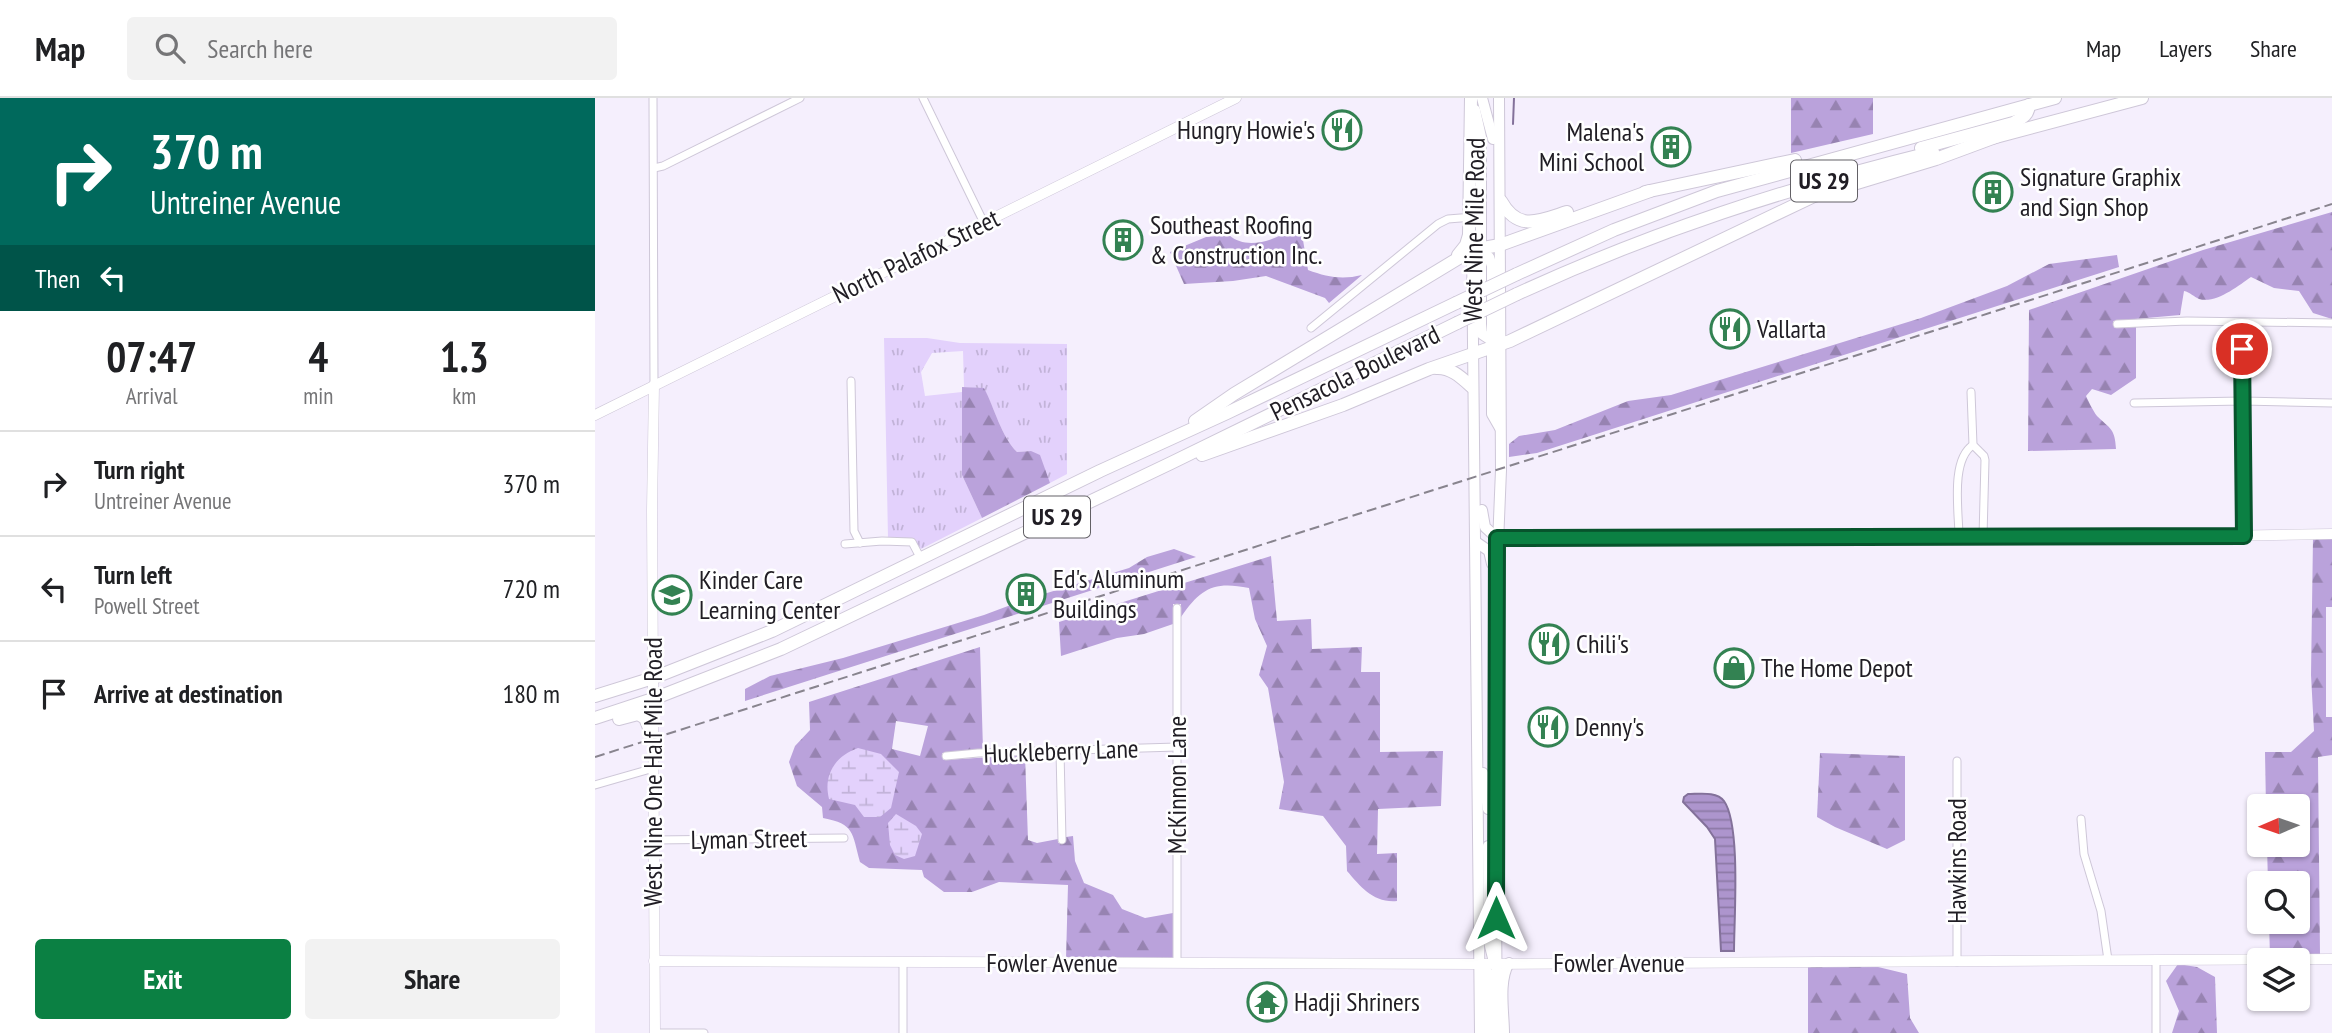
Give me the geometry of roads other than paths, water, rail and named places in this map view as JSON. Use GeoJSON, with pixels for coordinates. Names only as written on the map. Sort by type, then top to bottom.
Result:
{"type":"FeatureCollection","features":[{"type":"Feature","properties":{"kind":"highway","name":"Pensacola Boulevard"},"geometry":{"type":"LineString","coordinates":[[595,696],[653,677],[772,631],[1100,471],[1614,230],[1759,178],[2055,98]]}},
{"type":"Feature","properties":{"kind":"highway"},"geometry":{"type":"LineString","coordinates":[[2093,111],[2114,98]]}},
{"type":"Feature","properties":{"kind":"highway","name":"Pensacola Boulevard"},"geometry":{"type":"LineString","coordinates":[[595,719],[725,672],[813,634],[1517,294],[1610,253],[1709,215],[1767,197],[2142,98]]}},
{"type":"Feature","properties":{"kind":"highway"},"geometry":{"type":"LineString","coordinates":[[1455,259],[1466,245],[1469,235],[1474,102]]}},
{"type":"Feature","properties":{"kind":"highway"},"geometry":{"type":"LineString","coordinates":[[1902,160],[1922,148],[2013,123],[2024,118],[2029,111],[2029,105]]}},
{"type":"Feature","properties":{"kind":"highway"},"geometry":{"type":"LineString","coordinates":[[1171,463],[1222,449],[1343,405],[1495,343],[1510,341],[1814,196],[1936,159],[1998,136]]}},
{"type":"Feature","properties":{"kind":"highway"},"geometry":{"type":"LineString","coordinates":[[1500,201],[1515,218],[1535,223],[1616,195],[1650,191],[1878,145]]}},
{"type":"Feature","properties":{"kind":"highway"},"geometry":{"type":"LineString","coordinates":[[1171,438],[1234,394],[1455,259],[1650,191]]}},
{"type":"Feature","properties":{"kind":"highway"},"geometry":{"type":"LineString","coordinates":[[1429,369],[1443,368],[1462,377],[1472,387]]}},
{"type":"Feature","properties":{"kind":"highway"},"geometry":{"type":"LineString","coordinates":[[1036,527],[1054,511],[1099,489],[1103,484],[1100,471]]}},
{"type":"Feature","properties":{"kind":"highway"},"geometry":{"type":"LineString","coordinates":[[813,634],[811,625],[817,617],[869,592],[884,577]]}},
{"type":"Feature","properties":{"kind":"highway"},"geometry":{"type":"LineString","coordinates":[[653,699],[660,682],[752,646],[772,631]]}},
{"type":"Feature","properties":{"kind":"highway"},"geometry":{"type":"LineString","coordinates":[[595,712],[645,695],[653,677]]}},
{"type":"Feature","properties":{"kind":"highway"},"geometry":{"type":"LineString","coordinates":[[595,727],[638,714],[645,718],[653,738]]}},
{"type":"Feature","properties":{"kind":"main road"},"geometry":{"type":"LineString","coordinates":[[1482,98],[1493,139]]}},
{"type":"Feature","properties":{"kind":"main road"},"geometry":{"type":"LineString","coordinates":[[1492,98],[1493,167],[1500,181]]}},
{"type":"Feature","properties":{"kind":"main road","name":"West Nine Mile Road"},"geometry":{"type":"LineString","coordinates":[[1495,343],[1500,245],[1499,98]]}},
{"type":"Feature","properties":{"kind":"main road"},"geometry":{"type":"LineString","coordinates":[[1474,102],[1481,138],[1478,251],[1489,257],[1492,266],[1495,343],[1492,414],[1501,431],[1496,629],[1497,1033]]}},
{"type":"Feature","properties":{"kind":"main road","name":"West Nine Mile Road"},"geometry":{"type":"LineString","coordinates":[[1471,217],[1478,251],[1472,387],[1480,1033]]}},
{"type":"Feature","properties":{"kind":"main road"},"geometry":{"type":"LineString","coordinates":[[1475,485],[1481,494],[1485,527],[1497,538]]}},
{"type":"Feature","properties":{"kind":"main road"},"geometry":{"type":"LineString","coordinates":[[1476,542],[1485,546],[1491,556],[1491,618],[1496,629]]}},
{"type":"Feature","properties":{"kind":"main road"},"geometry":{"type":"LineString","coordinates":[[1478,747],[1488,796],[1489,950],[1496,964]]}},
{"type":"Feature","properties":{"kind":"main road"},"geometry":{"type":"LineString","coordinates":[[1504,1033],[1504,981],[1509,963]]}},
{"type":"Feature","properties":{"kind":"main road"},"geometry":{"type":"LineString","coordinates":[[1480,964],[1487,973],[1489,1033]]}},
{"type":"Feature","properties":{"kind":"street"},"geometry":{"type":"LineString","coordinates":[[653,98],[655,385]]}},
{"type":"Feature","properties":{"kind":"street"},"geometry":{"type":"LineString","coordinates":[[654,168],[800,98]]}},
{"type":"Feature","properties":{"kind":"street"},"geometry":{"type":"LineString","coordinates":[[923,98],[983,223]]}},
{"type":"Feature","properties":{"kind":"street","name":"North Palafox Street"},"geometry":{"type":"LineString","coordinates":[[595,415],[1236,98]]}},
{"type":"Feature","properties":{"kind":"street"},"geometry":{"type":"LineString","coordinates":[[1311,328],[1438,224],[1448,219],[1471,217]]}},
{"type":"Feature","properties":{"kind":"street"},"geometry":{"type":"LineString","coordinates":[[2117,324],[2187,321],[2332,323]]}},
{"type":"Feature","properties":{"kind":"street"},"geometry":{"type":"LineString","coordinates":[[2242,323],[2244,536]]}},
{"type":"Feature","properties":{"kind":"street"},"geometry":{"type":"LineString","coordinates":[[851,381],[854,531],[860,543]]}},
{"type":"Feature","properties":{"kind":"street","name":"West Nine One Half Mile Road"},"geometry":{"type":"LineString","coordinates":[[655,385],[652,497],[655,1033]]}},
{"type":"Feature","properties":{"kind":"street"},"geometry":{"type":"LineString","coordinates":[[1971,392],[1973,445],[1985,460],[1983,537]]}},
{"type":"Feature","properties":{"kind":"street"},"geometry":{"type":"LineString","coordinates":[[2134,403],[2332,402]]}},
{"type":"Feature","properties":{"kind":"street"},"geometry":{"type":"LineString","coordinates":[[1959,537],[1959,466],[1964,452],[1973,445]]}},
{"type":"Feature","properties":{"kind":"street"},"geometry":{"type":"LineString","coordinates":[[1497,538],[2332,534]]}},
{"type":"Feature","properties":{"kind":"street"},"geometry":{"type":"LineString","coordinates":[[845,544],[912,542],[921,559]]}},
{"type":"Feature","properties":{"kind":"street","name":"McKinnon Lane"},"geometry":{"type":"LineString","coordinates":[[1177,608],[1177,963]]}},
{"type":"Feature","properties":{"kind":"street","name":"Huckleberry Lane"},"geometry":{"type":"LineString","coordinates":[[946,757],[1177,747]]}},
{"type":"Feature","properties":{"kind":"street"},"geometry":{"type":"LineString","coordinates":[[1060,751],[1062,840]]}},
{"type":"Feature","properties":{"kind":"street","name":"Hawkins Road"},"geometry":{"type":"LineString","coordinates":[[1957,761],[1957,962]]}},
{"type":"Feature","properties":{"kind":"street"},"geometry":{"type":"LineString","coordinates":[[595,785],[654,768]]}},
{"type":"Feature","properties":{"kind":"street"},"geometry":{"type":"LineString","coordinates":[[2081,819],[2084,854],[2101,911],[2108,960]]}},
{"type":"Feature","properties":{"kind":"street","name":"Lyman Street"},"geometry":{"type":"LineString","coordinates":[[654,840],[844,838]]}},
{"type":"Feature","properties":{"kind":"street","name":"Fowler Avenue"},"geometry":{"type":"LineString","coordinates":[[654,961],[1496,964],[2332,959]]}},
{"type":"Feature","properties":{"kind":"street"},"geometry":{"type":"LineString","coordinates":[[2156,960],[2156,1033]]}},
{"type":"Feature","properties":{"kind":"street"},"geometry":{"type":"LineString","coordinates":[[903,962],[903,1033]]}},
{"type":"Feature","properties":{"kind":"street"},"geometry":{"type":"LineString","coordinates":[[655,1033],[704,1033]]}},
{"type":"Feature","properties":{"kind":"waterway"},"geometry":{"type":"LineString","coordinates":[[1513,124],[1514,98]]}},
{"type":"Feature","properties":{"kind":"railway"},"geometry":{"type":"LineString","coordinates":[[595,757],[2332,204]]}},
{"type":"Feature","properties":{"kind":"place","name":"Hungry Howie's"},"geometry":{"type":"Point","coordinates":[1342,130]}},
{"type":"Feature","properties":{"kind":"place","name":"Malena's Mini School"},"geometry":{"type":"Point","coordinates":[1671,147]}},
{"type":"Feature","properties":{"kind":"place","name":"Signature Graphix and Sign Shop"},"geometry":{"type":"Point","coordinates":[1993,192]}},
{"type":"Feature","properties":{"kind":"place","name":"Southeast Roofing & Construction Inc."},"geometry":{"type":"Point","coordinates":[1123,240]}},
{"type":"Feature","properties":{"kind":"place","name":"Vallarta"},"geometry":{"type":"Point","coordinates":[1730,329]}},
{"type":"Feature","properties":{"kind":"place","name":"Ed's Aluminum Buildings"},"geometry":{"type":"Point","coordinates":[1026,594]}},
{"type":"Feature","properties":{"kind":"place","name":"Kinder Care Learning Center"},"geometry":{"type":"Point","coordinates":[672,595]}},
{"type":"Feature","properties":{"kind":"place","name":"Chili's"},"geometry":{"type":"Point","coordinates":[1549,644]}},
{"type":"Feature","properties":{"kind":"place","name":"The Home Depot"},"geometry":{"type":"Point","coordinates":[1734,668]}},
{"type":"Feature","properties":{"kind":"place","name":"Denny's"},"geometry":{"type":"Point","coordinates":[1548,727]}},
{"type":"Feature","properties":{"kind":"place","name":"Hadji Shriners"},"geometry":{"type":"Point","coordinates":[1267,1002]}}]}
